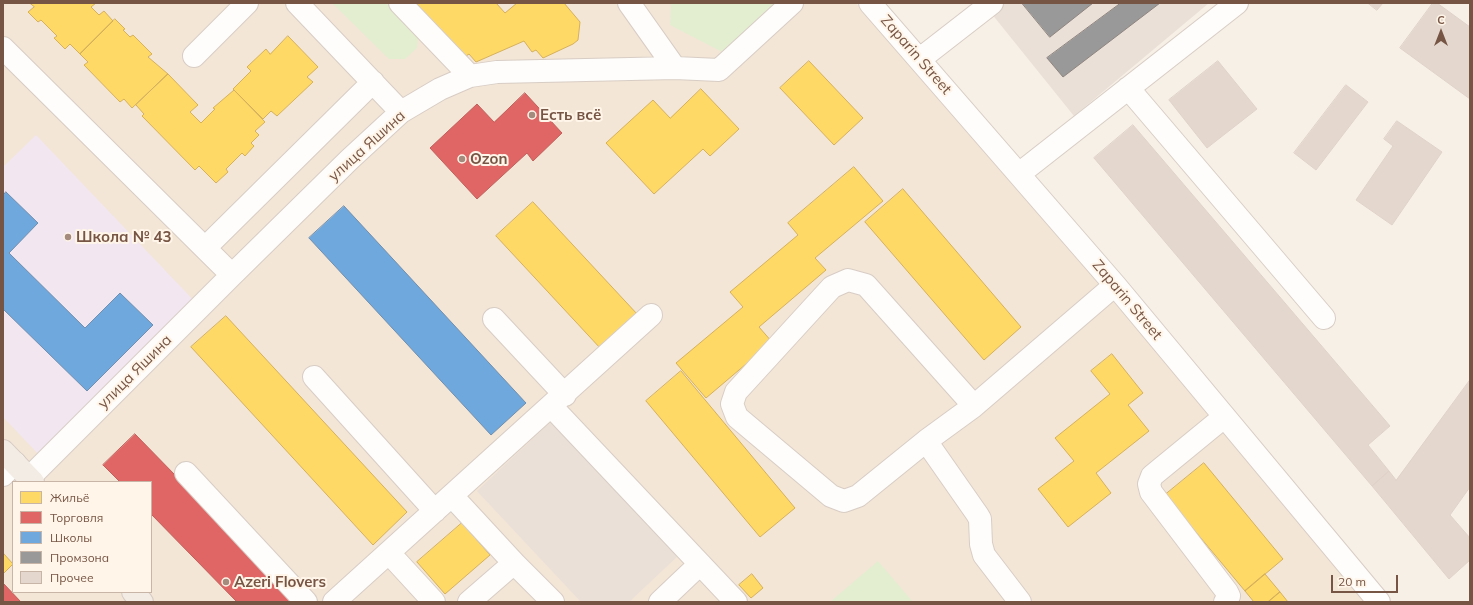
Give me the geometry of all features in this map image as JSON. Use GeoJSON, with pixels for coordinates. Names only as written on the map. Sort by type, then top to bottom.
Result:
{"type":"FeatureCollection","features":[{"type":"Feature","properties":{"kind":"main road"},"geometry":{"type":"LineString","coordinates":[[134,593],[142,602]]}},
{"type":"Feature","properties":{"kind":"street"},"geometry":{"type":"LineString","coordinates":[[194,56],[247,3]]}},
{"type":"Feature","properties":{"kind":"street"},"geometry":{"type":"LineString","coordinates":[[297,3],[401,112]]}},
{"type":"Feature","properties":{"kind":"street"},"geometry":{"type":"LineString","coordinates":[[400,3],[470,76]]}},
{"type":"Feature","properties":{"kind":"street"},"geometry":{"type":"LineString","coordinates":[[629,3],[675,68]]}},
{"type":"Feature","properties":{"kind":"street","name":"улица Яшина"},"geometry":{"type":"LineString","coordinates":[[17,470],[232,275],[350,159],[401,112],[440,89],[470,76],[497,72],[675,68],[719,70],[792,3]]}},
{"type":"Feature","properties":{"kind":"street","name":"Zaparin Street"},"geometry":{"type":"LineString","coordinates":[[870,3],[1115,285],[1380,602]]}},
{"type":"Feature","properties":{"kind":"street"},"geometry":{"type":"LineString","coordinates":[[920,60],[992,3]]}},
{"type":"Feature","properties":{"kind":"street"},"geometry":{"type":"LineString","coordinates":[[1019,174],[1237,3]]}},
{"type":"Feature","properties":{"kind":"street"},"geometry":{"type":"LineString","coordinates":[[3,48],[232,275]]}},
{"type":"Feature","properties":{"kind":"street"},"geometry":{"type":"LineString","coordinates":[[205,248],[373,82]]}},
{"type":"Feature","properties":{"kind":"street"},"geometry":{"type":"LineString","coordinates":[[1128,88],[1324,318]]}},
{"type":"Feature","properties":{"kind":"street"},"geometry":{"type":"LineString","coordinates":[[974,406],[866,285],[848,280],[832,287],[736,392],[732,404],[737,417],[831,496],[844,501],[858,496],[926,441],[974,406],[1115,285]]}},
{"type":"Feature","properties":{"kind":"street"},"geometry":{"type":"LineString","coordinates":[[334,602],[652,315]]}},
{"type":"Feature","properties":{"kind":"street"},"geometry":{"type":"LineString","coordinates":[[494,319],[558,400],[700,564],[736,602]]}},
{"type":"Feature","properties":{"kind":"street"},"geometry":{"type":"LineString","coordinates":[[314,377],[435,511]]}},
{"type":"Feature","properties":{"kind":"street"},"geometry":{"type":"LineString","coordinates":[[1224,417],[1152,476],[1149,484],[1151,492],[1227,592],[1229,596],[1225,602]]}},
{"type":"Feature","properties":{"kind":"street"},"geometry":{"type":"LineString","coordinates":[[926,441],[980,519],[981,544],[984,555],[1020,602]]}},
{"type":"Feature","properties":{"kind":"street"},"geometry":{"type":"LineString","coordinates":[[186,473],[306,602]]}},
{"type":"Feature","properties":{"kind":"street"},"geometry":{"type":"LineString","coordinates":[[452,496],[514,564],[553,602]]}},
{"type":"Feature","properties":{"kind":"street"},"geometry":{"type":"LineString","coordinates":[[389,553],[434,602]]}},
{"type":"Feature","properties":{"kind":"street"},"geometry":{"type":"LineString","coordinates":[[470,602],[514,564]]}},
{"type":"Feature","properties":{"kind":"street"},"geometry":{"type":"LineString","coordinates":[[660,602],[700,564]]}},
{"type":"Feature","properties":{"kind":"shaded area"},"geometry":{"type":"Polygon","coordinates":[[[3,3],[856,3],[1382,602],[3,602],[3,3]]]}},
{"type":"Feature","properties":{"kind":"shaded area"},"geometry":{"type":"Polygon","coordinates":[[[983,3],[1209,3],[1074,116],[983,3]]]}},
{"type":"Feature","properties":{"kind":"shaded area","name":"Школа № 43"},"geometry":{"type":"Polygon","coordinates":[[[36,135],[201,308],[42,458],[3,417],[3,167],[36,135]]]}},
{"type":"Feature","properties":{"kind":"shaded area"},"geometry":{"type":"Polygon","coordinates":[[[555,418],[681,553],[629,602],[581,602],[477,491],[555,418]]]}},
{"type":"Feature","properties":{"kind":"green space"},"geometry":{"type":"Polygon","coordinates":[[[332,3],[386,3],[418,35],[417,48],[405,59],[389,59],[332,3]]]}},
{"type":"Feature","properties":{"kind":"green space"},"geometry":{"type":"Polygon","coordinates":[[[671,3],[782,3],[726,54],[670,25],[671,3]]]}},
{"type":"Feature","properties":{"kind":"green space"},"geometry":{"type":"Polygon","coordinates":[[[878,561],[913,602],[830,602],[878,561]]]}},
{"type":"Feature","properties":{"kind":"building: Жильё"},"geometry":{"type":"Polygon","coordinates":[[[30,3],[96,3],[91,7],[99,15],[104,11],[113,21],[80,54],[70,44],[65,49],[54,38],[57,36],[41,20],[38,22],[28,12],[34,7],[30,3]]]}},
{"type":"Feature","properties":{"kind":"building: Жильё"},"geometry":{"type":"Polygon","coordinates":[[[409,3],[496,3],[505,13],[517,3],[564,3],[580,22],[578,40],[573,44],[543,58],[536,50],[532,52],[524,41],[476,62],[469,54],[462,59],[409,3]]]}},
{"type":"Feature","properties":{"kind":"building: Жильё"},"geometry":{"type":"Polygon","coordinates":[[[115,19],[125,29],[123,30],[130,37],[133,35],[152,54],[148,57],[168,74],[132,108],[124,99],[120,102],[84,65],[88,62],[80,54],[115,19]]]}},
{"type":"Feature","properties":{"kind":"building: Жильё"},"geometry":{"type":"Polygon","coordinates":[[[288,36],[318,67],[307,77],[313,82],[277,116],[271,111],[263,119],[233,89],[251,71],[247,67],[266,49],[270,54],[288,36]]]}},
{"type":"Feature","properties":{"kind":"building: Жильё"},"geometry":{"type":"Polygon","coordinates":[[[809,61],[863,118],[834,145],[780,88],[809,61]]]}},
{"type":"Feature","properties":{"kind":"building: Жильё"},"geometry":{"type":"Polygon","coordinates":[[[168,74],[198,105],[190,112],[201,123],[215,109],[213,108],[234,90],[265,122],[255,131],[259,135],[251,143],[254,146],[245,156],[242,153],[226,169],[228,172],[216,183],[199,166],[195,170],[142,116],[144,114],[136,105],[168,74]]]}},
{"type":"Feature","properties":{"kind":"building: Жильё"},"geometry":{"type":"Polygon","coordinates":[[[701,89],[739,129],[710,156],[703,149],[654,194],[606,143],[653,100],[670,118],[701,89]]]}},
{"type":"Feature","properties":{"kind":"building: Жильё"},"geometry":{"type":"Polygon","coordinates":[[[854,167],[883,201],[815,258],[826,270],[759,327],[772,342],[706,398],[676,363],[743,307],[730,292],[798,235],[788,223],[854,167]]]}},
{"type":"Feature","properties":{"kind":"building: Жильё"},"geometry":{"type":"Polygon","coordinates":[[[903,189],[1021,327],[984,360],[865,222],[903,189]]]}},
{"type":"Feature","properties":{"kind":"building: Жильё"},"geometry":{"type":"Polygon","coordinates":[[[533,202],[638,315],[601,349],[496,236],[533,202]]]}},
{"type":"Feature","properties":{"kind":"building: Жильё"},"geometry":{"type":"Polygon","coordinates":[[[226,316],[407,512],[373,545],[191,347],[226,316]]]}},
{"type":"Feature","properties":{"kind":"building: Жильё"},"geometry":{"type":"Polygon","coordinates":[[[1112,354],[1143,393],[1128,405],[1149,431],[1096,473],[1111,493],[1068,527],[1038,489],[1074,461],[1055,438],[1110,394],[1091,371],[1112,354]]]}},
{"type":"Feature","properties":{"kind":"building: Жильё"},"geometry":{"type":"Polygon","coordinates":[[[681,371],[795,508],[760,537],[646,401],[681,371]]]}},
{"type":"Feature","properties":{"kind":"building: Жильё"},"geometry":{"type":"Polygon","coordinates":[[[1204,463],[1283,559],[1245,591],[1165,495],[1204,463]]]}},
{"type":"Feature","properties":{"kind":"building: Жильё"},"geometry":{"type":"Polygon","coordinates":[[[462,523],[490,555],[445,594],[417,562],[462,523]]]}},
{"type":"Feature","properties":{"kind":"building: Жильё"},"geometry":{"type":"Polygon","coordinates":[[[4,554],[12,563],[12,565],[3,574],[4,554]]]}},
{"type":"Feature","properties":{"kind":"building: Жильё"},"geometry":{"type":"Polygon","coordinates":[[[752,574],[763,588],[751,598],[739,585],[752,574]]]}},
{"type":"Feature","properties":{"kind":"building: Жильё"},"geometry":{"type":"Polygon","coordinates":[[[1265,574],[1280,592],[1268,602],[1254,602],[1245,591],[1265,574]]]}},
{"type":"Feature","properties":{"kind":"building: Жильё"},"geometry":{"type":"Polygon","coordinates":[[[1280,592],[1288,602],[1268,602],[1280,592]]]}},
{"type":"Feature","properties":{"kind":"building: Торговля"},"geometry":{"type":"Polygon","coordinates":[[[525,93],[562,133],[533,161],[527,153],[477,199],[430,148],[477,104],[494,122],[525,93]]]}},
{"type":"Feature","properties":{"kind":"building: Торговля"},"geometry":{"type":"Polygon","coordinates":[[[135,434],[299,602],[237,602],[152,515],[152,481],[119,481],[103,465],[135,434]]]}},
{"type":"Feature","properties":{"kind":"building: Торговля"},"geometry":{"type":"Polygon","coordinates":[[[3,583],[21,602],[3,602],[3,583]]]}},
{"type":"Feature","properties":{"kind":"building: Школы"},"geometry":{"type":"Polygon","coordinates":[[[6,192],[38,223],[9,253],[85,328],[120,293],[153,325],[87,391],[3,309],[3,196],[6,192]]]}},
{"type":"Feature","properties":{"kind":"building: Школы"},"geometry":{"type":"Polygon","coordinates":[[[344,206],[526,403],[491,435],[309,238],[344,206]]]}},
{"type":"Feature","properties":{"kind":"building: Промзона"},"geometry":{"type":"Polygon","coordinates":[[[1022,3],[1093,3],[1050,37],[1022,3]]]}},
{"type":"Feature","properties":{"kind":"building: Промзона"},"geometry":{"type":"Polygon","coordinates":[[[1121,3],[1160,3],[1063,77],[1047,58],[1121,3]]]}},
{"type":"Feature","properties":{"kind":"building: Прочее"},"geometry":{"type":"Polygon","coordinates":[[[1368,3],[1383,3],[1377,10],[1368,3]]]}},
{"type":"Feature","properties":{"kind":"building: Прочее"},"geometry":{"type":"Polygon","coordinates":[[[1433,3],[1437,3],[1470,27],[1470,99],[1400,48],[1433,3]]]}},
{"type":"Feature","properties":{"kind":"building: Прочее"},"geometry":{"type":"Polygon","coordinates":[[[1218,61],[1257,109],[1207,148],[1169,100],[1218,61]]]}},
{"type":"Feature","properties":{"kind":"building: Прочее"},"geometry":{"type":"Polygon","coordinates":[[[1346,85],[1368,102],[1316,170],[1294,153],[1346,85]]]}},
{"type":"Feature","properties":{"kind":"building: Прочее"},"geometry":{"type":"Polygon","coordinates":[[[1397,121],[1442,152],[1392,225],[1356,200],[1393,146],[1384,139],[1397,121]]]}},
{"type":"Feature","properties":{"kind":"building: Прочее"},"geometry":{"type":"Polygon","coordinates":[[[1133,125],[1390,426],[1368,445],[1389,471],[1372,486],[1094,158],[1133,125]]]}},
{"type":"Feature","properties":{"kind":"building: Прочее"},"geometry":{"type":"Polygon","coordinates":[[[1470,380],[1470,487],[1450,515],[1470,538],[1470,560],[1449,579],[1372,486],[1389,471],[1396,480],[1470,380]]]}},
{"type":"Feature","properties":{"kind":"place","name":"Есть всё"},"geometry":{"type":"Point","coordinates":[532,115]}},
{"type":"Feature","properties":{"kind":"place","name":"Ozon"},"geometry":{"type":"Point","coordinates":[462,159]}},
{"type":"Feature","properties":{"kind":"place","name":"Школа № 43"},"geometry":{"type":"Point","coordinates":[68,237]}},
{"type":"Feature","properties":{"kind":"place","name":"Azeri Flovers"},"geometry":{"type":"Point","coordinates":[226,582]}}]}
